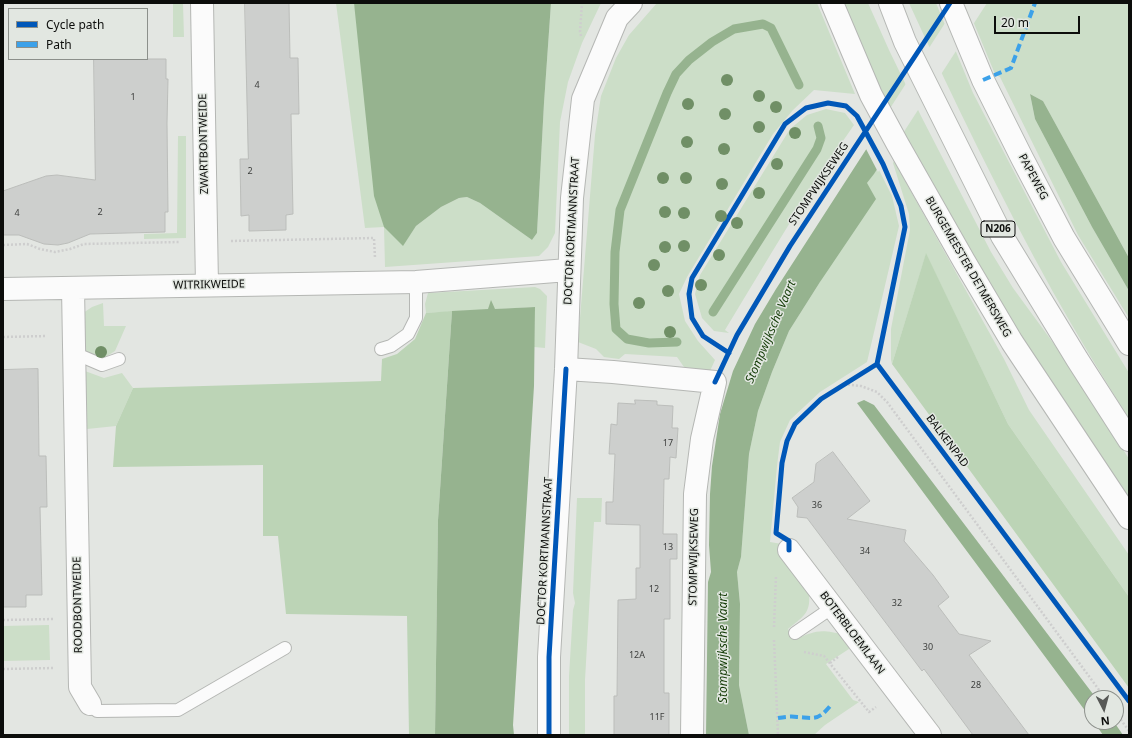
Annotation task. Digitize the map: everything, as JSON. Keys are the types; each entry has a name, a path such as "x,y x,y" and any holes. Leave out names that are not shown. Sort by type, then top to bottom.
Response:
{"street":[{"name":"ZWARTBONTWEIDE","path":"202,3 206,285"},
{"name":"DOCTOR KORTMANNSTRAAT","path":"549,735 549,657 566,369 568,270 572,198 583,99 617,18 631,3"},
{"name":"BURGEMEESTER DETMERSWEG","path":"832,3 871,95 964,261 1012,342 1129,518"},
{"name":"N206","path":"890,3 905,42 1002,236 1077,359 1129,440"},
{"name":"PAPEWEG","path":"951,3 965,40 983,80 1064,238 1129,344"},
{"name":"WITRIKWEIDE","path":"3,289 416,282 568,270"},
{"name":"ROODBONTWEIDE","path":"73,288 79,668 80,687 90,704"},
{"name":"STOMPWIJKSEWEG","path":"566,369 715,382 702,439 695,494 692,735"},
{"name":"BOTERBLOEMLAAN","path":"789,550 930,735"}],"lane":[{"path":"382,349 391,346 408,334 416,318 416,282"},
{"path":"74,344 102,365 118,359"},
{"path":"795,633 833,607"},
{"name":"ROODBONTWEIDE","path":"90,704 97,711 178,710 285,648"}],"path":[{"path":"3,337 74,344"},
{"path":"838,388 850,380"},
{"path":"844,384 861,386 877,392 887,402 1099,690"},
{"path":"3,620 79,618"},
{"path":"774,647 781,648"},
{"path":"803,652 824,656 869,712 897,692"},
{"path":"3,669 79,668"}],"shaded area":[{"path":"173,3 183,3 184,37 173,37"},
{"path":"336,3 354,3 403,245 416,226 441,207 459,198 467,197 480,203 532,240 537,233 551,3 601,3 582,43 568,82 560,122 555,233 548,247 539,256 385,267 384,227 365,228"},
{"path":"657,3 817,3 855,94 814,90 793,110 773,134 687,277 679,294 685,321 698,341 715,360 710,371 684,367 677,357 625,354 619,359 604,357 596,349 578,342 595,135 601,96 616,58 629,35"},
{"path":"840,3 868,3 921,116 991,252 1013,288 1091,397 1129,459 1129,501 994,295 902,139"},
{"path":"909,3 936,3 973,93 1061,262 1129,373 1129,419 1071,324 1034,257 978,149"},
{"path":"985,3 1129,3 1129,258 1043,101 1030,94 1035,119 1092,227 1129,291 1129,318 1078,235 1000,77 995,74 973,21"},
{"path":"826,109 845,113 854,125 804,201 725,330 729,333 714,331 702,318 695,294 700,275 790,129 807,115"},
{"path":"178,136 186,136 186,238 144,239 144,234 177,233"},
{"path":"894,161 1004,359 1029,410 1129,555 1129,597 1008,424 926,254 892,364 891,329 910,230 909,214 893,163"},
{"path":"878,168 892,196 899,226 867,362 820,392 790,420 780,442 770,542 782,544 809,595 807,611 788,629 795,640 813,632 824,631 844,635 852,647 826,664 853,700 859,702 825,725 814,735 749,735 739,685 740,604 737,572 741,557 749,454 758,411 789,331 820,282 867,183"},
{"path":"926,253 1008,424 1129,597 1129,688 892,364"},
{"path":"535,287 540,289 547,296 545,348 534,347 535,307 426,313 425,304 428,293"},
{"path":"103,303 104,326 126,326 115,351 101,360 83,350 83,313 92,307"},
{"path":"452,311 438,520 435,735 409,735 407,616 286,614 278,536 263,536 263,465 113,467 116,426 133,388 381,381 382,359 397,354 415,339 426,313"},
{"path":"85,371 104,378 122,373 133,388 116,426 87,429"},
{"path":"577,498 602,498 601,522 594,522 585,680 585,735 569,735 569,676 573,610 575,603 573,593"},
{"path":"49,625 50,660 3,661 3,626"}],"water":[{"path":"354,3 551,3 537,233 532,240 480,203 467,197 459,198 441,207 416,226 403,246 384,227 374,196"},
{"name":"Stompwijksche Vaart","path":"985,3 867,183 876,199 789,331 772,372 758,411 749,454 741,557 737,572 740,604 739,685 749,735 706,735 708,582 711,572 709,545 712,466 720,414 733,371 755,324 776,289 929,52"},
{"path":"1030,94 1043,101 1129,258 1129,291 1092,227 1035,119"},
{"path":"491,300 495,309 535,307 534,386 513,725 514,735 435,735 438,520 452,311 488,309"},
{"path":"864,400 874,405 1090,690 1084,690 1084,709 857,403"},
{"path":"1100,730 1120,730 1123,735 1103,735"}],"pier":[{"path":"958,3 987,3 878,172 865,147"}],"building":[{"path":"245,3 289,3 290,58 298,58 299,114 291,114 293,214 286,215 286,230 249,231 249,215 241,216 240,159 248,159"},
{"path":"166,59 166,79 168,79 168,212 165,212 165,232 90,234 68,243 58,245 44,244 19,235 3,235 3,191 46,176 57,175 95,180 94,60"},
{"path":"38,369 39,456 46,456 47,507 40,507 42,595 26,595 26,607 3,607 3,370"},
{"path":"635,400 657,401 657,405 673,406 672,428 678,428 676,458 670,457 669,479 664,479 663,534 677,534 677,559 670,559 670,619 664,619 664,693 669,693 669,735 614,735 614,696 617,696 618,600 636,599 636,568 640,568 640,525 606,524 606,502 613,502 615,454 609,454 611,424 617,425 618,403 635,404"},
{"path":"833,452 870,501 847,519 906,530 904,541 933,575 949,597 938,606 959,634 991,641 969,655 1029,735 973,735 924,669 922,671 807,518 797,517 798,507 792,498 814,482 816,464"}],"waterway":[{"path":"677,342 649,343 627,339 616,329 614,304 615,252 620,210 676,74 689,60 712,42 734,29 763,24 771,28 799,85"},
{"path":"713,312 817,149 821,138 818,126"}],"marked path":[{"path":"983,80 1011,68 1035,3"},
{"path":"778,718 816,717 823,714 831,705"}],"cycle path":[{"path":"715,382 737,335 790,246 950,3"},
{"path":"729,353 703,336 692,318 689,294 692,278 785,124 806,108 828,103 846,106 857,116 883,164 901,206 905,227 877,364"},
{"name":"BALKENPAD","path":"877,364 1129,701"},
{"path":"789,550 789,541 776,533 782,463 787,441 795,424 821,399 877,364"},
{"path":"549,735 549,657 566,369"}]}
